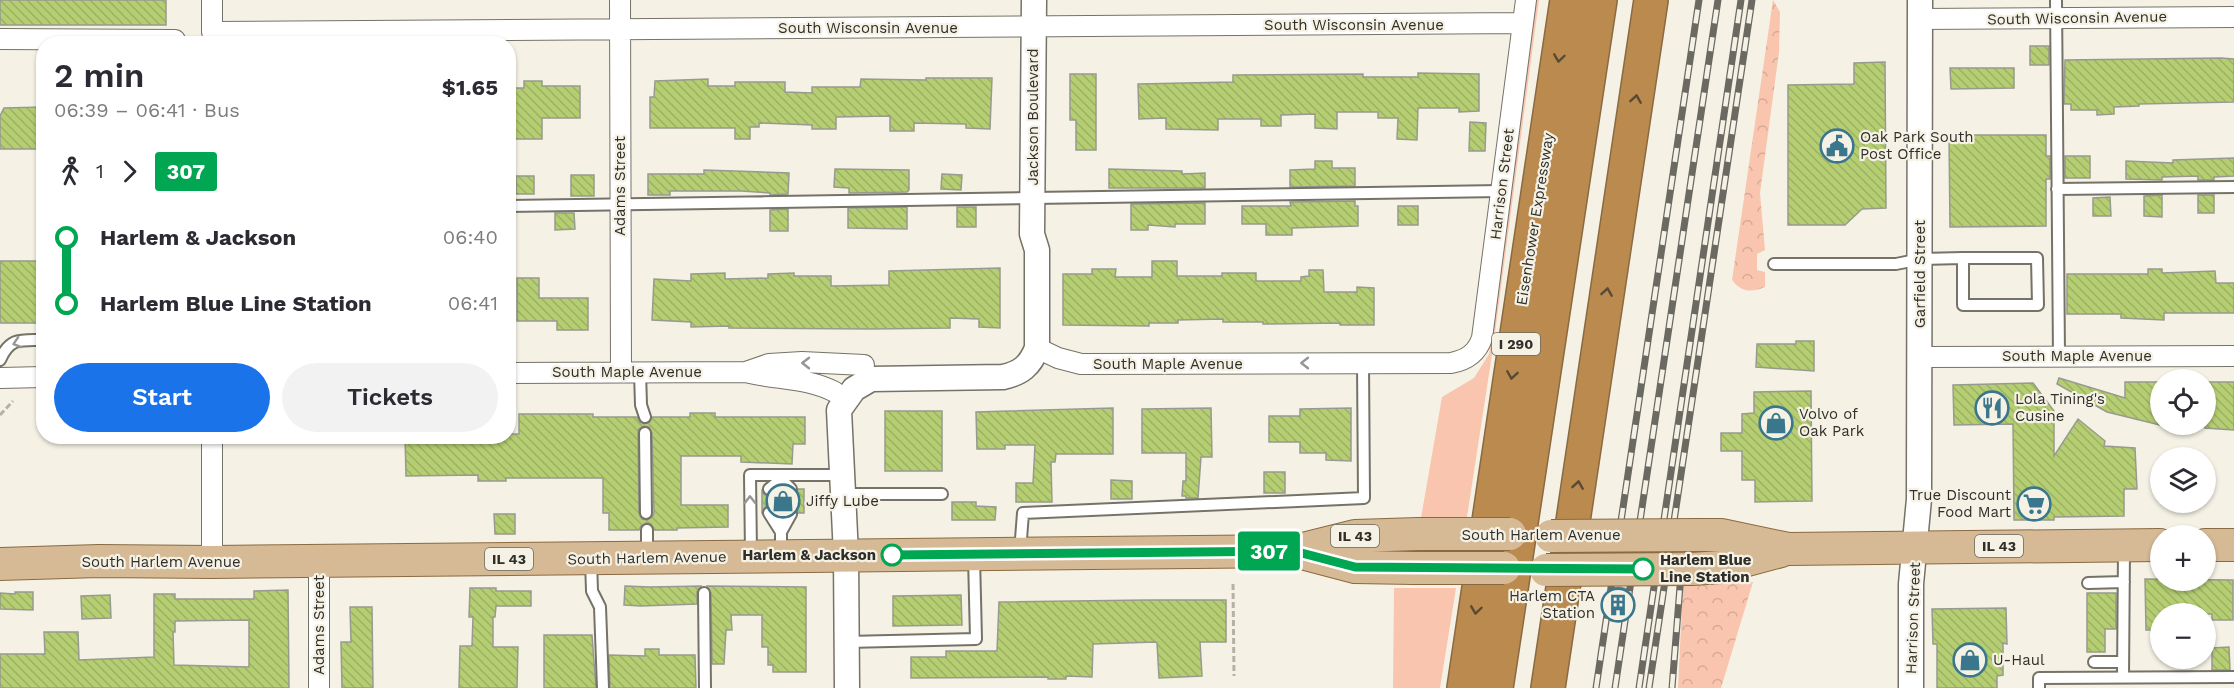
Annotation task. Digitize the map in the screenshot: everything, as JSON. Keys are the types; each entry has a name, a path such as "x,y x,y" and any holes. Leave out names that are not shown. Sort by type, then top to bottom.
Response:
{"highway":[{"name":"Eisenhower Expressway","path":"1464,688 1568,0"},
{"path":"1518,688 1525,569 1600,0"},
{"path":"1530,535 1619,0"},
{"path":"1548,688 1651,0"},
{"path":"1496,688 1525,569"}],"main road":[{"name":"South Harlem Avenue","path":"0,564 99,561 591,558 647,544 771,548 846,555 1294,551 1355,536 1418,534 1720,536 1788,549 2150,545"},
{"path":"2216,545 2234,545"},
{"name":"South Harlem Avenue","path":"1294,551 1355,567 1692,569 1721,567 1788,549"}],"street":[{"path":"212,0 221,36"},
{"name":"Adams Street","path":"620,0 620,204 631,372"},
{"name":"Jackson Boulevard","path":"1030,345 1037,250 1032,234 1034,0"},
{"name":"Harrison Street","path":"1465,360 1479,347 1482,338 1526,0"},
{"name":"South Wisconsin Avenue","path":"1920,10 2056,9 2234,16"},
{"name":"Garfield Street","path":"1916,547 1919,499 1921,259 1920,10"},
{"name":"South Wisconsin Avenue","path":"221,36 620,29 1523,23"},
{"path":"1,35 36,36"},
{"path":"843,397 871,379 884,377 1003,377 1015,374 1032,361 1030,345"},
{"name":"South Maple Avenue","path":"746,372 769,364 802,362 864,365 995,363 1007,360 1022,348 1030,345 1058,358 1081,364 1452,363 1465,360"},
{"name":"South Maple Avenue","path":"1919,357 2234,356"},
{"path":"847,688 846,555 842,485 844,377 853,369 864,365"},
{"name":"South Maple Avenue","path":"516,373 746,372 769,378 797,378 821,385 843,397"},
{"path":"0,378 36,377"},
{"path":"212,444 212,562"},
{"name":"Harrison Street","path":"1911,688 1911,584 1916,547"},
{"name":"Adams Street","path":"319,561 319,688"}],"lane":[{"path":"2056,9 2059,357"},
{"path":"2057,189 2234,187"},
{"path":"516,206 1501,192"},
{"path":"1774,264 1896,264 1921,259 1963,258 2037,258 2038,305 1963,305 1963,258"},
{"path":"0,360 6,347 15,342 36,341"},
{"path":"1020,554 1023,513 1364,498 1363,363"},
{"path":"631,372 645,417"},
{"path":"645,433 646,513"},
{"path":"771,548 750,476 784,483 842,485 942,494"},
{"path":"769,489 784,483"},
{"path":"771,548 780,513 771,548"},
{"path":"2123,678 2124,546"},
{"path":"846,642 976,639 974,554"},
{"path":"591,558 592,591 600,607 603,688"},
{"path":"2088,583 2124,582"},
{"path":"704,593 705,688"},
{"path":"2094,662 2123,662"},
{"path":"2039,688 2039,678 2234,677"}],"path":[{"path":"0,415 13,401"},
{"path":"1233,584 1234,676"}],"green space":[{"path":"1534,0 1539,0 1493,348 1467,517 1421,518 1442,397 1474,378 1489,354"},
{"path":"1773,0 1780,12 1779,52 1760,193 1765,250 1757,254 1757,270 1765,272 1765,287 1747,290 1739,287 1732,280"},
{"path":"1753,582 1721,688 1678,688 1683,585"},
{"path":"1394,588 1456,588 1440,688 1393,688"}],"building":[{"path":"0,0 166,0 166,25 0,25"},
{"path":"2030,46 2049,46 2049,65 2030,65"},
{"path":"2234,59 2234,102 2139,104 2139,106 2114,107 2114,114 2097,115 2097,110 2071,110 2071,104 2064,104 2065,60"},
{"name":"Oak Park South Post Office","path":"1885,62 1886,208 1862,209 1845,225 1788,225 1788,85 1854,84 1854,63"},
{"path":"1950,68 2014,68 2014,88 1951,89"},
{"path":"1418,73 1479,74 1479,111 1459,112 1459,108 1418,108 1417,140 1397,139 1398,118 1378,118 1378,112 1337,112 1337,129 1315,128 1315,114 1281,115 1281,126 1261,126 1261,119 1218,119 1218,130 1166,129 1166,118 1139,119 1138,84 1233,82 1233,75 1363,74 1363,77 1418,77"},
{"path":"1070,74 1096,74 1096,150 1076,150 1076,120 1070,120"},
{"path":"926,78 992,78 990,129 966,128 966,124 914,123 914,131 890,131 890,116 836,117 836,129 812,129 812,125 759,123 759,127 750,127 750,139 735,139 735,128 650,128 650,97 654,97 655,81 708,79 708,86 735,86 735,82 785,82 785,92 812,93 812,87 860,87 861,79 926,80"},
{"path":"524,81 542,81 542,86 580,86 580,118 542,118 542,139 516,139 516,88 524,88"},
{"path":"36,107 36,149 0,149 0,116 4,108"},
{"path":"1470,122 1486,123 1485,151 1469,151"},
{"path":"1949,135 2046,135 2046,156 2050,156 2050,179 2046,179 2046,226 1950,227"},
{"path":"2065,156 2090,156 2090,178 2065,178"},
{"path":"2234,158 2234,176 2214,177 2214,180 2198,180 2198,176 2162,177 2162,180 2126,179 2126,161 2173,163 2173,160"},
{"path":"1315,161 1332,161 1332,168 1355,168 1355,186 1290,187 1290,170 1315,169"},
{"path":"835,169 909,170 909,190 907,192 849,193 849,188 834,187"},
{"path":"1109,169 1182,171 1182,174 1205,173 1205,188 1109,188"},
{"path":"704,170 789,173 788,194 770,195 770,193 741,191 670,191 670,195 648,195 648,174 704,174"},
{"path":"942,174 962,175 961,190 941,189"},
{"path":"571,175 594,175 594,196 571,196"},
{"path":"516,176 534,176 534,194 516,194"},
{"path":"2162,195 2162,217 2144,216 2144,196"},
{"path":"2198,195 2214,195 2214,213 2198,213"},
{"path":"2110,197 2111,216 2093,216 2093,198"},
{"path":"1355,201 1355,206 1358,206 1358,226 1292,228 1292,235 1266,235 1266,224 1242,224 1242,206 1291,206 1290,202"},
{"path":"1205,203 1205,224 1175,224 1175,227 1148,225 1148,230 1131,230 1131,204"},
{"path":"1398,206 1418,206 1418,225 1398,225"},
{"path":"907,207 907,229 848,228 848,208"},
{"path":"957,207 976,207 976,227 957,227"},
{"path":"788,209 788,231 770,231 770,210"},
{"path":"555,213 574,213 575,229 555,230"},
{"path":"0,261 36,261 36,323 0,323"},
{"path":"1152,261 1177,261 1177,276 1256,273 1256,281 1301,281 1301,277 1309,276 1309,270 1323,270 1324,292 1357,292 1357,287 1374,288 1374,325 1263,324 1263,322 1223,322 1223,319 1178,320 1178,323 1149,323 1149,326 1063,325 1063,274 1092,274 1092,269 1116,269 1115,277 1152,277"},
{"path":"1000,268 1000,328 979,327 979,319 950,318 950,328 872,329 691,327 691,322 652,320 654,279 691,281 691,274 725,273 725,279 768,278 768,274 794,273 794,276 831,276 831,286 889,285 889,271"},
{"path":"2148,269 2162,269 2162,273 2215,271 2216,283 2234,283 2234,313 2164,313 2164,320 2121,318 2121,314 2067,314 2067,274 2148,274"},
{"path":"517,278 539,278 539,298 588,298 588,330 557,330 557,321 517,321"},
{"path":"1796,341 1814,341 1814,371 1756,367 1757,344 1796,344"},
{"path":"2059,378 2125,398 2125,382 2150,382 2150,423 2107,412 2057,384"},
{"path":"2216,382 2234,382 2234,430 2216,429"},
{"path":"2033,383 2054,411 2054,456 2078,419 2105,441 2104,446 2135,448 2137,489 2124,489 2124,516 2014,520 2013,424 1954,425 1953,385"},
{"name":"Volvo of Oak Park","path":"1811,391 1812,501 1755,502 1755,480 1742,480 1742,451 1721,451 1721,433 1742,433 1742,414 1754,413 1754,392"},
{"path":"1113,408 1113,454 1056,454 1055,462 1051,462 1052,502 1016,502 1016,483 1033,483 1035,445 1005,445 1005,449 977,449 976,412"},
{"path":"1211,408 1212,457 1201,457 1198,498 1186,498 1182,496 1183,481 1186,481 1186,453 1142,453 1142,409"},
{"path":"1351,408 1351,461 1326,460 1326,453 1300,453 1300,442 1269,442 1269,416 1300,416 1300,409"},
{"path":"885,411 942,411 942,471 885,471"},
{"path":"690,413 715,413 715,417 805,417 805,444 793,444 792,464 741,462 741,456 681,456 681,505 728,505 728,527 654,530 651,524 646,523 639,530 609,530 609,513 603,513 603,478 506,478 506,481 478,481 478,475 406,476 405,444 516,444 516,434 519,434 519,414 593,414 593,417 637,417 644,424 650,422 652,417 690,417","holes":["644,426 649,427 652,433 654,513 647,520 642,519 639,513 638,433 639,429"]},
{"path":"1264,472 1285,472 1285,493 1264,493"},
{"path":"1111,480 1132,481 1132,499 1111,499"},
{"name":"Jiffy Lube","path":"781,489 790,496 796,495 798,489 804,489 804,513 798,513 794,507 787,508 782,505 775,508 766,506 762,512 762,491 770,496"},
{"path":"952,502 976,502 976,506 996,507 995,520 952,520"},
{"path":"494,514 515,514 515,534 495,534"},
{"path":"2145,579 2150,579 2150,591 2216,591 2216,580 2233,580 2233,620 2216,620 2216,603 2150,603 2150,630 2146,630"},
{"path":"625,586 701,586 697,592 697,604 641,606 624,605"},
{"path":"707,586 806,587 806,672 773,672 773,665 768,665 768,647 762,647 762,615 731,615 732,630 726,630 724,664 712,664 711,593"},
{"path":"470,588 531,591 531,606 496,606 495,617 493,617 493,647 518,647 517,688 459,688 460,646 472,646 473,617 469,617"},
{"name":"Harlem CTA Station","path":"1612,588 1628,589 1623,622 1608,620"},
{"path":"288,590 289,688 0,688 0,654 45,654 44,632 78,632 79,660 154,657 154,594 175,594 175,599 254,599 254,591","holes":["249,620 249,667 174,665 175,621"]},
{"path":"15,592 33,592 33,610 0,609 0,593 15,594"},
{"path":"2087,593 2116,593 2116,629 2105,629 2105,652 2087,652"},
{"path":"110,595 111,618 82,619 81,596"},
{"path":"961,595 962,625 893,626 893,596"},
{"path":"1226,600 1226,642 1200,642 1202,676 1159,678 1156,642 1093,644 1092,677 1066,676 1066,679 1048,679 1048,677 911,678 911,657 946,657 946,651 997,651 999,602"},
{"path":"350,607 372,607 373,688 342,688 341,642 351,642"},
{"name":"U-Haul","path":"2006,608 2007,644 2003,643 2003,675 1997,676 1997,688 1937,688 1937,644 1933,644 1932,609"},
{"path":"544,635 592,635 596,688 544,688"},
{"path":"2229,647 2230,670 2212,670 2216,669 2216,648"},
{"path":"645,649 659,649 659,655 695,655 696,688 610,688 609,655 645,656"}],"railway":[{"path":"1596,688 1699,0"},
{"path":"1615,688 1718,0"},
{"path":"1639,688 1741,0"},
{"path":"1649,688 1752,0"},
{"path":"1672,688 1682,561"}],"bus line":[{"name":"307","path":"892,555 1294,551 1355,567 1643,569"}],"place":[{"name":"Oak Park South Post Office","path":"1837,146"},
{"name":"Lola Tining's Cusine","path":"1992,408"},
{"name":"Volvo of Oak Park","path":"1776,423"},
{"name":"Jiffy Lube","path":"783,501"},
{"name":"True Discount Food Mart","path":"2034,504"},
{"name":"Harlem & Jackson","path":"892,555"},
{"name":"Harlem Blue Line Station","path":"1643,569"},
{"name":"Harlem CTA Station","path":"1618,605"},
{"name":"U-Haul","path":"1970,660"}]}
